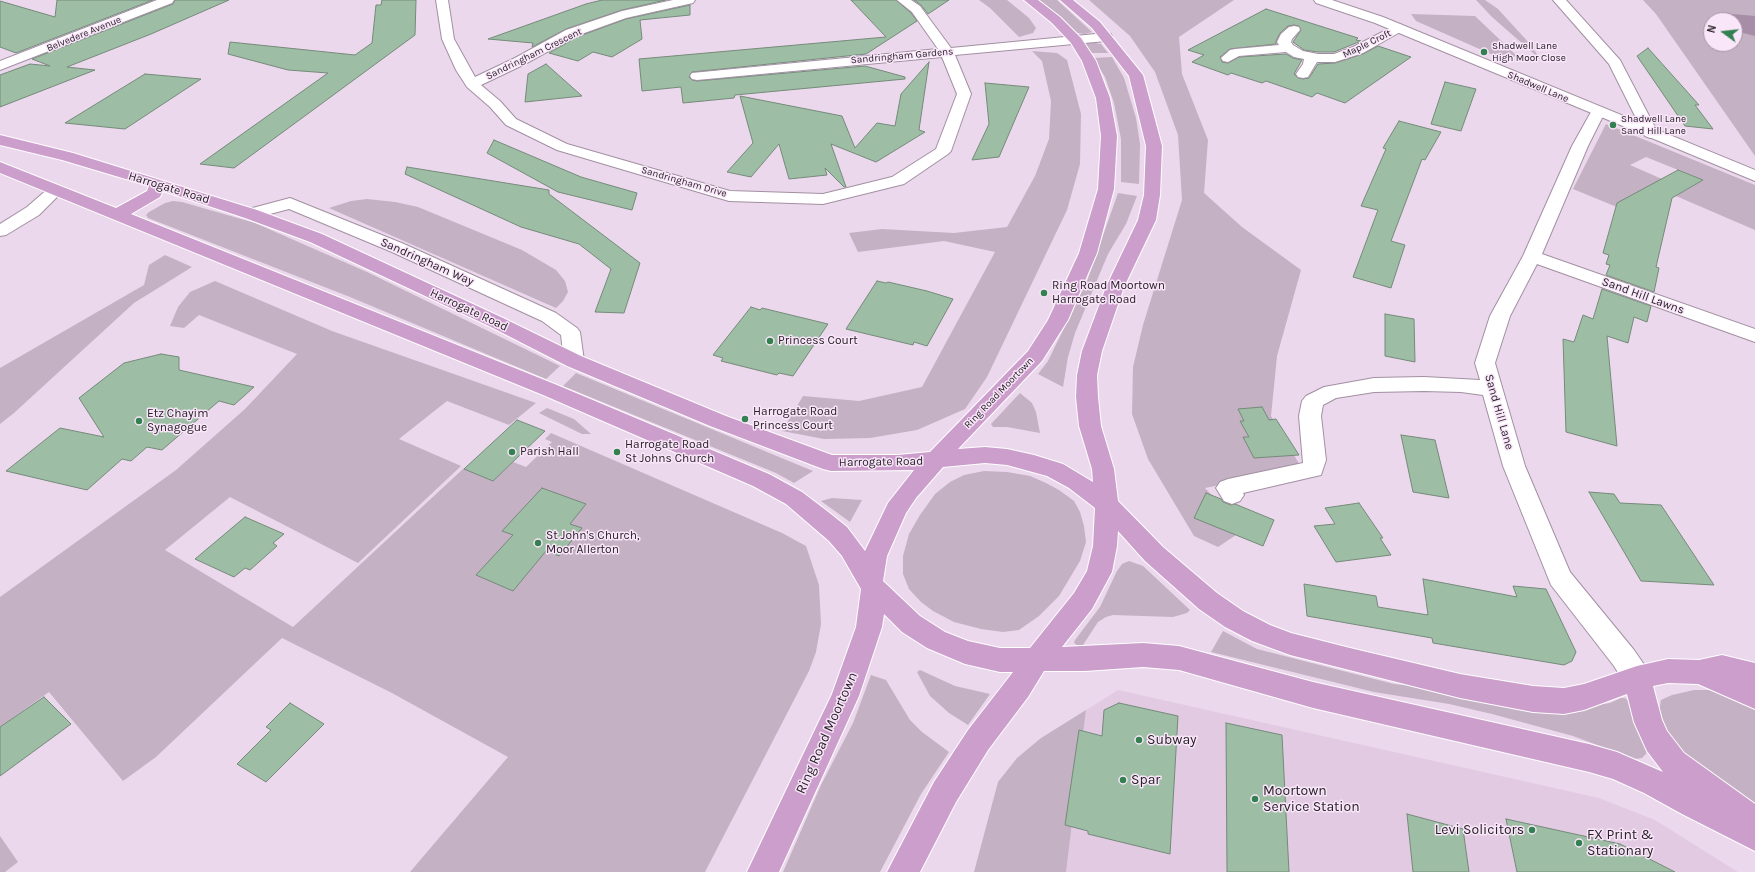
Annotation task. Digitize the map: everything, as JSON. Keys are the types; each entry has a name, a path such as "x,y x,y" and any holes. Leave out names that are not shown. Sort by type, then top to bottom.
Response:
{"highway":[{"name":"Ring Road Moortown","path":"763,872 845,696 858,664 870,627 874,604 872,584 875,556 884,532 896,509 908,492 954,439 1035,356 1058,320 1088,253 1106,189 1109,136 1103,98 1089,60 1076,41 1056,20 1030,0"},
{"path":"903,872 945,792 978,740 1018,688 1036,660 1083,600 1099,572 1105,546 1107,504 1103,469 1090,426 1087,397 1087,375 1092,351 1115,287 1147,220 1152,195 1154,146 1136,75 1096,25 1066,0"},
{"name":"Harrogate Road","path":"0,140 67,156 158,184 251,214 316,238 496,322 574,361 718,421 830,463 898,463 985,455 1007,457 1034,463 1055,470 1077,482 1107,504 1154,554 1208,601 1234,619 1261,633 1290,644 1460,686 1533,699 1564,701 1584,697 1637,678 1668,671 1699,672"},
{"path":"36,149 18,157 15,162 37,173 37,183"},
{"path":"0,168 543,387 761,480 794,498 819,517 851,549 872,584 911,624 936,640 965,652 1000,660 1085,660 1144,655 1179,658 1313,695 1560,750 1617,766 1655,783 1755,835"},
{"path":"116,215 154,194 158,184"},
{"path":"1699,672 1722,667 1755,675"},
{"path":"1699,672 1755,696"},
{"path":"1637,678 1648,722 1657,741 1674,762 1744,815 1755,826"}],"street":[{"name":"Belvedere Avenue","path":"0,66 168,0"},
{"name":"Sandringham Drive","path":"442,0 448,39 472,84 495,104 511,122 562,147 729,196 823,199 898,181 943,152 964,94 947,52"},
{"name":"Sandringham Crescent","path":"472,84 520,61 571,33 622,15 689,0"},
{"path":"904,0 916,9 947,52"},
{"name":"Shadwell Lane","path":"1320,0 1398,28 1755,176"},
{"path":"1559,0 1615,63 1650,133"},
{"name":"Maple Croft","path":"1228,58 1235,53 1288,48 1318,58 1335,58 1348,54 1398,28"},
{"path":"1288,48 1284,42 1286,36 1294,30"},
{"name":"Sandringham Gardens","path":"697,76 1106,37"},
{"path":"1303,74 1310,64 1311,56"},
{"name":"Sand Hill Lane","path":"1598,112 1580,146 1532,256 1500,316 1485,363 1514,466 1560,578 1624,658 1637,678"},
{"path":"0,231 33,211 56,190"},
{"name":"Sandringham Way","path":"251,214 290,203 427,261 549,317 570,332 574,361"},
{"name":"Sand Hill Lawns","path":"1532,256 1755,336"},
{"path":"1232,495 1228,488 1313,469 1315,460 1310,416 1313,401 1331,392 1374,385 1424,384 1461,385 1492,389"}],"shaded area":[{"path":"979,0 1007,0 1029,18 1036,28 1033,33 1019,37 990,8"},
{"path":"1039,0 1057,0 1092,32 1085,34 1077,33"},
{"path":"1089,0 1234,0 1179,37 1182,74 1208,140 1204,193 1242,227 1301,270 1277,356 1271,416 1301,467 1266,476 1205,488 1230,514 1236,535 1218,547 1194,536 1148,459 1132,414 1133,367 1143,325 1182,200 1178,135 1155,72 1130,36"},
{"path":"1476,0 1485,0 1498,9 1530,44 1541,60 1492,17"},
{"path":"1643,0 1755,0 1755,156 1656,14"},
{"path":"1411,14 1475,16 1517,56 1512,57 1509,62 1416,21"},
{"path":"1743,15 1755,16 1755,36 1743,33"},
{"path":"1090,42 1101,44 1108,53 1090,53 1085,45"},
{"path":"1032,51 1057,53 1067,60 1081,114 1080,164 1067,210 987,377 965,409 917,430 870,438 824,439 782,431 803,396 859,401 922,387 995,252 944,241 858,252 849,233 882,229 954,233 1007,227 1035,176 1049,139 1051,101 1042,61"},
{"path":"1112,57 1124,78 1136,118 1140,144 1139,184 1121,182 1121,139 1114,103 1105,77 1093,58"},
{"path":"1606,124 1755,185 1755,230 1676,196 1703,180 1646,157 1630,165 1662,179 1629,212 1573,189"},
{"path":"1118,193 1137,196 1126,224 1108,254 1075,333 1068,357 1063,387 1038,374 1048,361 1087,281"},
{"path":"367,199 395,202 418,207 522,250 556,270 565,281 568,292 563,301 556,308 329,208 351,201"},
{"path":"173,201 182,202 255,223 367,272 560,366 546,379 350,297 148,218 146,215 165,203"},
{"path":"165,255 192,267 134,303 14,413 0,424 0,368 144,285 149,265"},
{"path":"215,281 332,331 536,403 509,425 447,401 399,439 461,466 358,563 230,497 165,550 293,627 464,468 493,481 513,462 526,467 552,442 545,439 551,433 782,533 806,546 819,585 821,624 816,652 809,671 705,872 410,872 508,757 392,693 282,638 156,757 123,781 49,692 0,727 0,597 176,470 245,409 297,354 199,315 184,328 170,326 178,307 190,292"},
{"path":"576,373 813,471 794,483 776,473 563,386"},
{"path":"1020,393 1032,403 1036,412 1040,433 1007,427 993,427 991,424"},
{"path":"547,408 574,419 591,434 582,434 539,413"},
{"path":"984,471 1007,472 1030,476 1059,490 1074,501 1080,512 1084,526 1086,542 1080,561 1059,596 1039,616 1019,630 1003,632 981,629 954,622 933,611 921,602 909,589 903,574 903,556 909,534 935,494 950,482 964,475"},
{"path":"832,498 862,500 850,522 821,501"},
{"path":"1129,561 1143,566 1190,610 1187,613 1173,617 1113,615 1106,617 1098,622 1083,645 1077,645 1074,643 1075,640 1100,607 1117,571 1122,564"},
{"path":"1223,631 1257,649 1394,684 1597,705 1610,703 1621,698 1625,698 1631,703 1647,748 1646,754 1642,758 1635,759 1573,736 1492,714 1449,704 1374,692 1211,652"},
{"path":"920,670 955,686 990,694 968,725 949,713 930,696 917,672"},
{"path":"871,675 886,680 910,720 922,732 949,752 921,794 880,872 783,872 821,785 853,723"},
{"path":"1118,690 1599,798 1655,820 1738,872 1066,872 1086,710"},
{"path":"1694,690 1718,690 1755,702 1755,804 1681,753 1663,727 1659,711 1661,700 1672,695"},
{"path":"1086,710 1066,872 974,872 998,782 1017,758 1041,738"},
{"path":"0,836 18,862 5,872 0,872"}],"building":[{"path":"57,0 153,0 16,53 0,47 0,1 55,17"},
{"path":"175,0 229,0 151,34 67,67 95,70 0,107 0,75 30,64 50,66 32,59 173,4"},
{"path":"382,0 416,0 415,35 234,168 200,164 328,73 288,70 228,54 230,42 355,55 372,43 376,5 381,5"},
{"path":"602,0 666,0 622,10 566,29 532,47 533,43 488,39 586,4"},
{"path":"851,0 896,0 911,13 917,21 866,54 692,72 689,77 692,80 697,81 865,66 905,77 905,79 735,95 734,98 683,103 681,87 642,91 639,59 886,37"},
{"path":"914,0 949,0 928,14 921,5"},
{"path":"690,5 690,15 640,20 642,39 612,57 593,52 578,61 549,53 577,37 626,19"},
{"path":"1266,9 1358,38 1356,40 1361,41 1334,52 1304,50 1293,42 1301,30 1299,26 1294,25 1288,26 1280,33 1276,44 1230,49 1220,57 1222,62 1228,63 1239,57 1286,54 1293,58 1302,60 1294,74 1298,78 1303,79 1309,78 1318,64 1335,63 1363,54 1378,46 1411,57 1345,103 1317,93 1312,97 1266,81 1262,83 1231,73 1228,75 1192,62 1204,55 1188,50"},
{"path":"1648,48 1699,105 1695,105 1713,129 1685,126 1637,56"},
{"path":"929,62 919,130 925,132 876,162 831,144 846,187 844,187 825,168 827,175 789,179 779,144 751,177 727,172 753,143 740,96 842,116 855,148 877,123 895,126 901,94"},
{"path":"546,64 582,96 525,102 528,74"},
{"path":"145,74 201,79 125,129 65,123"},
{"path":"1445,82 1476,89 1461,131 1431,124"},
{"path":"985,83 1029,87 999,157 972,160 989,124"},
{"path":"1399,121 1441,132 1425,160 1422,159 1391,241 1405,245 1391,288 1353,277 1378,210 1361,206 1386,149 1383,148"},
{"path":"494,140 581,177 637,193 632,210 558,192 487,153"},
{"path":"407,167 549,190 549,194 640,263 624,313 595,312 611,269 579,244 521,227 405,174"},
{"path":"1678,170 1703,180 1672,198 1656,267 1659,268 1654,292 1606,275 1610,265 1606,264 1609,255 1603,253 1617,203"},
{"path":"877,281 927,291 953,299 927,346 914,342 913,345 846,329"},
{"path":"1602,289 1651,306 1647,322 1634,317 1628,343 1607,336 1617,446 1566,432 1563,339 1574,342 1583,315 1593,319"},
{"name":"Princess Court","path":"751,307 760,310 762,308 828,324 793,376 779,373 777,375 721,361 723,358 713,355"},
{"path":"1385,314 1414,319 1415,362 1385,356"},
{"name":"Etz Chayim Synagogue","path":"161,354 179,357 179,370 254,387 234,405 219,401 162,450 147,447 131,461 122,459 87,490 6,471 60,428 104,437 79,398 124,363"},
{"path":"1262,407 1269,420 1276,419 1299,455 1254,458 1243,437 1249,437 1240,421 1244,421 1238,409"},
{"name":"Parish Hall","path":"517,420 545,431 493,481 464,469"},
{"path":"1401,435 1435,440 1449,498 1413,492"},
{"name":"St John's Church, Moor Allerton","path":"542,488 586,504 570,524 582,528 559,556 546,551 513,591 476,575 513,535 502,531"},
{"path":"1589,492 1614,494 1620,503 1661,505 1714,585 1641,581"},
{"path":"1206,493 1221,499 1223,502 1231,505 1235,504 1274,520 1263,546 1194,518"},
{"path":"1359,503 1383,538 1380,538 1391,555 1336,562 1314,526 1335,524 1325,508"},
{"path":"245,517 284,534 273,543 277,546 250,570 245,568 234,577 195,559"},
{"path":"1423,579 1517,597 1513,586 1546,589 1576,652 1572,661 1564,665 1433,643 1432,638 1307,616 1304,584 1376,596 1378,607 1428,615"},
{"path":"44,697 71,724 0,776 0,727"},
{"path":"290,703 324,724 266,782 237,764 271,730 266,727"},
{"name":"Spar","path":"1119,703 1178,716 1170,854 1088,834 1088,831 1065,825 1079,730 1102,736 1104,710"},
{"path":"1226,723 1282,735 1289,872 1227,872"},
{"path":"1407,814 1463,829 1469,872 1413,872"},
{"path":"1506,819 1620,844 1675,872 1517,872"}],"place":[{"name":"Shadwell Lane High Moor Close","path":"1484,52"},
{"name":"Shadwell Lane Sand Hill Lane","path":"1613,125"},
{"name":"Ring Road Moortown Harrogate Road","path":"1044,293"},
{"name":"Princess Court","path":"770,341"},
{"name":"Harrogate Road Princess Court","path":"745,419"},
{"name":"Etz Chayim Synagogue","path":"139,421"},
{"name":"Parish Hall","path":"512,452"},
{"name":"Harrogate Road St Johns Church","path":"617,452"},
{"name":"St John's Church, Moor Allerton","path":"538,543"},
{"name":"Subway","path":"1139,740"},
{"name":"Spar","path":"1123,780"},
{"name":"Moortown Service Station","path":"1255,799"},
{"name":"Levi Solicitors","path":"1532,830"},
{"name":"FX Print & Stationary","path":"1579,843"}]}
